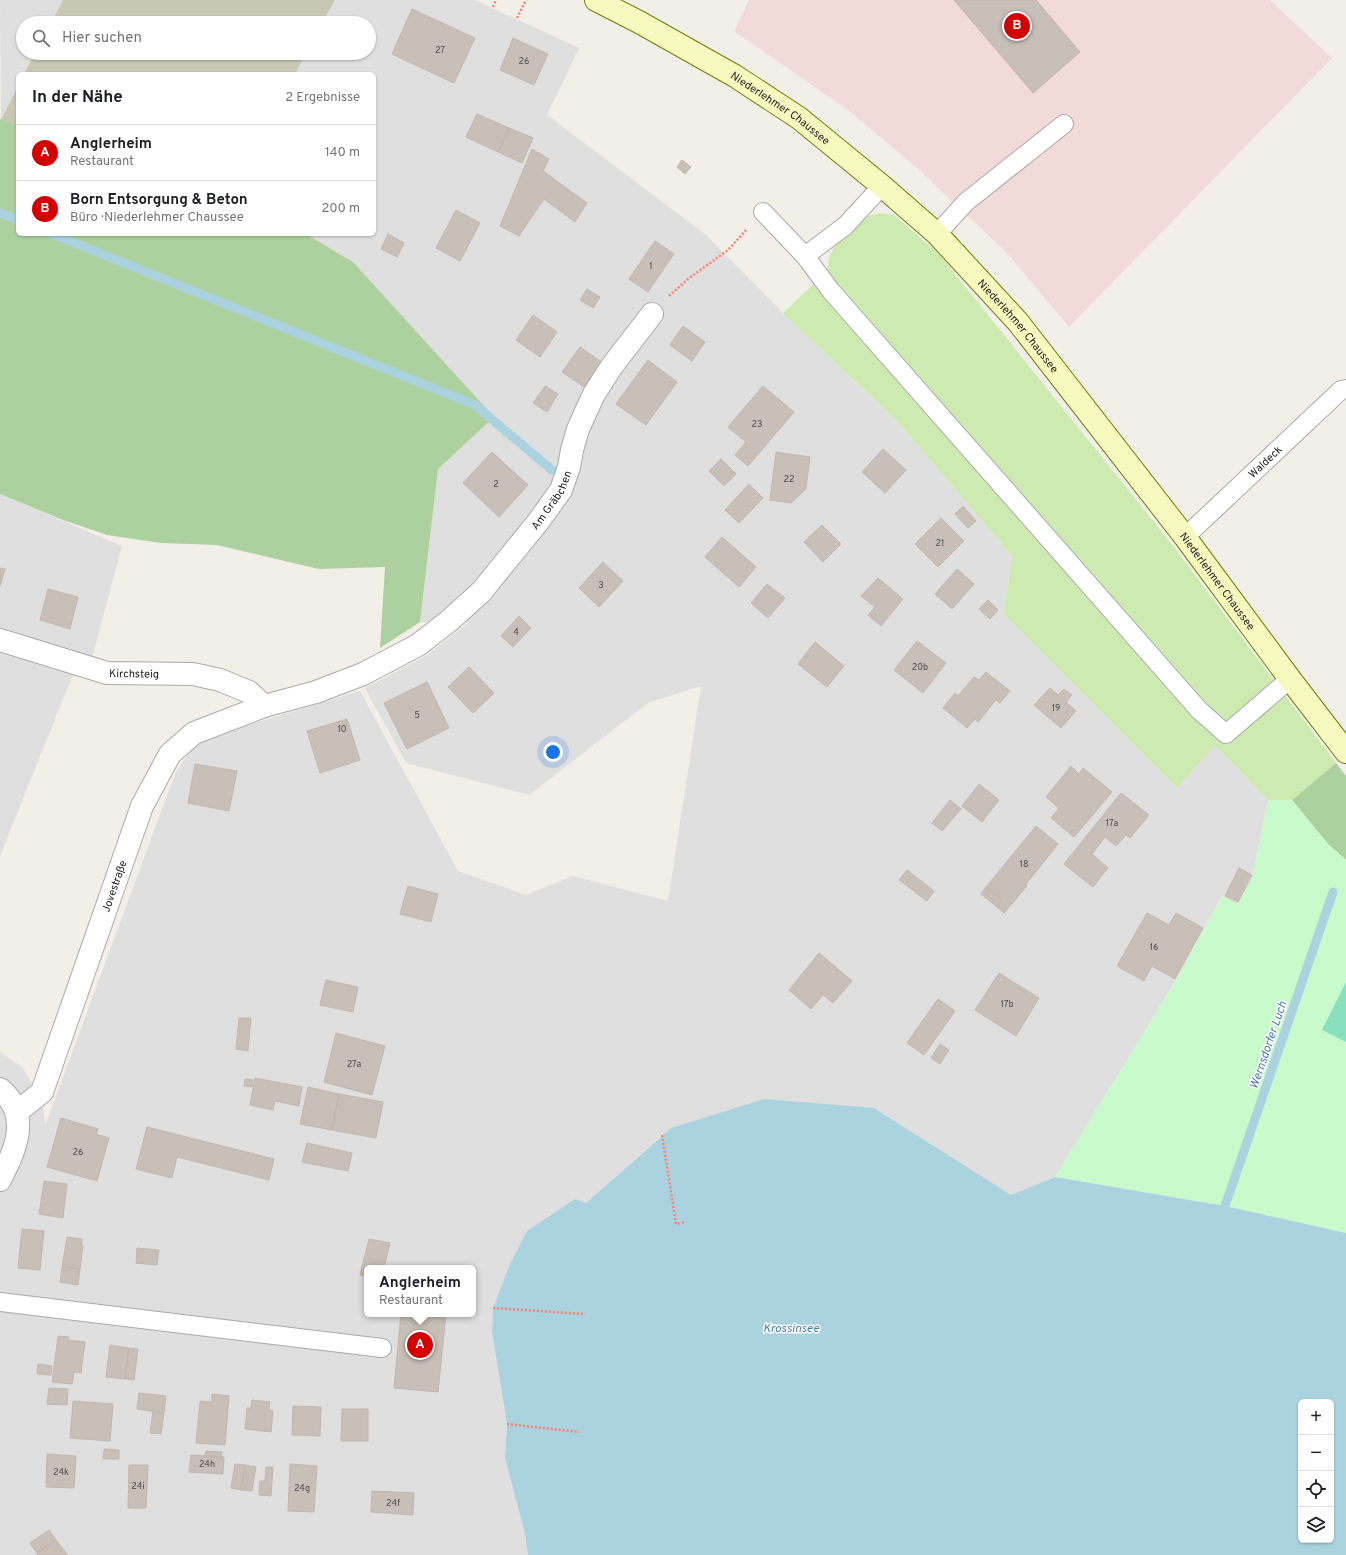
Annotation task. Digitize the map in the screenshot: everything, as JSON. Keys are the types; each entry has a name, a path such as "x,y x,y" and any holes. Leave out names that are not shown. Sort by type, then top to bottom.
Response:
{"main road":[{"name":"Niederlehmer Chaussee","path":"605,2 735,76 799,118 882,186 937,234 1018,322 1185,537 1346,752"}],"street":[{"name":"Am Gräbchen","path":"264,706 316,692 364,674 418,645 449,621 482,592 538,522 560,490 569,467 578,429 594,394 616,361 652,314"},
{"name":"Kirchsteig","path":"0,640 107,673 193,674 220,680 249,692 264,706"},
{"name":"Jovestraße","path":"17,1112 42,1092 142,806 170,754 194,733 264,706"},
{"path":"0,1089 9,1097 17,1112 18,1132 13,1154 0,1180"}],"lane":[{"path":"937,234 966,202 1064,124"},
{"path":"805,256 845,226 882,186"},
{"path":"763,212 805,256 831,291 1199,710 1226,734 1290,679"},
{"name":"Waldeck","path":"1185,537 1341,390 1346,389"},
{"path":"0,1302 382,1348"}],"path":[{"path":"493,6 496,0"},
{"path":"517,18 526,0"},
{"path":"652,314 669,295 728,250 763,212"},
{"path":"662,1135 676,1224 686,1222"},
{"path":"493,1308 585,1314"},
{"path":"507,1424 578,1432"}],"shaded area":[{"path":"0,0 63,0 55,16 16,16 16,60 31,60 25,72 16,72 16,90 1,120"},
{"path":"63,0 335,0 326,16 55,16"},
{"path":"335,0 475,0 579,48 547,115 705,234 783,313 897,421 1012,556 1004,614 1177,788 1215,745 1268,800 1253,874 1238,904 1222,896 1176,980 1055,1177 1011,1195 874,1108 662,1135 586,1203 510,1264 493,1308 492,1332 507,1424 505,1458 525,1534 528,1555 0,1555 0,1052 22,1067 43,1102 45,1126 175,774 196,741 360,691 458,871 526,895 573,876 668,901 701,686 648,703 529,795 406,763 365,688 427,655 469,622 420,622 438,469 493,417 353,262 309,236 376,236 376,72 296,72 302,60 376,60 376,16 326,16"},
{"path":"749,0 1270,0 1332,58 1069,327 1007,253 916,167 848,110 734,31"},
{"path":"31,60 302,60 296,72 25,72"},
{"path":"16,90 16,124 1,120"},
{"path":"0,494 122,546 92,658 71,679 0,856"}],"green space":[{"path":"0,119 16,124 16,236 309,236 353,262 494,417 438,469 420,622 380,648 385,567 319,569 217,545 161,543 107,535 63,520 0,494"},
{"path":"882,213 894,215 939,254 1174,547 1336,763 1292,800 1268,800 1215,745 1177,788 1004,614 1012,556 897,421 783,313 827,271 829,257 836,244 851,229 868,216"},
{"path":"1336,763 1346,776 1346,860 1328,844 1292,800"},
{"path":"1268,800 1292,800 1328,844 1346,860 1346,1233 1225,1206 1055,1177 1176,980 1222,896 1238,904 1253,874"},
{"path":"1346,982 1346,1042 1322,1030"}],"water":[{"name":"Krossinsee","path":"764,1099 874,1108 1011,1195 1055,1177 1225,1206 1346,1233 1346,1555 528,1555 525,1534 505,1458 507,1424 492,1332 493,1308 510,1264 527,1231 575,1199 586,1203 671,1128"}],"building":[{"path":"954,0 1036,0 1080,52 1033,93"},
{"path":"412,9 475,38 454,83 392,54"},
{"path":"513,38 548,54 534,85 500,70"},
{"path":"477,114 509,128 498,152 466,137"},
{"path":"509,128 533,138 522,163 498,152"},
{"path":"532,149 549,159 543,171 587,203 575,222 544,199 519,236 500,226"},
{"path":"682,160 691,167 685,174 677,167"},
{"path":"456,210 480,223 460,261 436,248"},
{"path":"388,234 404,243 397,257 381,249"},
{"path":"655,241 674,254 648,292 629,279"},
{"path":"587,289 600,297 593,308 580,300"},
{"path":"533,315 557,332 540,357 516,340"},
{"path":"683,326 705,342 692,361 670,345"},
{"path":"580,347 604,364 587,389 562,372"},
{"path":"648,360 677,382 646,425 616,404"},
{"path":"545,386 558,394 547,412 533,403"},
{"path":"763,386 794,412 748,466 735,455 746,442 728,427"},
{"path":"883,449 906,470 885,493 862,472"},
{"path":"492,452 528,485 499,517 463,483"},
{"path":"776,452 810,457 806,489 791,503 770,500"},
{"path":"721,459 736,474 724,486 709,471"},
{"path":"749,484 763,498 739,523 725,510"},
{"path":"963,506 976,521 968,528 955,514"},
{"path":"941,518 964,541 938,567 915,544"},
{"path":"822,525 841,544 823,562 804,542"},
{"path":"722,537 756,567 739,587 705,557"},
{"path":"603,562 623,581 599,607 579,588"},
{"path":"0,568 5,569 0,586"},
{"path":"957,569 974,584 952,609 935,594"},
{"path":"878,578 903,599 881,626 868,615 875,607 861,596"},
{"path":"767,584 785,598 768,618 751,603"},
{"path":"48,589 78,597 70,629 40,620"},
{"path":"988,600 998,610 990,619 979,609"},
{"path":"519,616 531,628 513,647 501,636"},
{"path":"917,641 946,663 923,693 894,670"},
{"path":"815,642 844,666 827,687 798,664"},
{"path":"469,667 494,693 473,713 448,687"},
{"path":"986,672 1010,691 1000,703 996,700 978,722 975,719 967,728 943,708 955,693 958,696 974,677 979,680"},
{"path":"427,682 449,728 407,749 384,703"},
{"path":"1050,688 1058,695 1064,689 1072,695 1066,702 1076,711 1061,728 1034,705"},
{"path":"347,719 360,760 320,773 307,731"},
{"path":"195,764 237,771 229,811 188,803"},
{"path":"1071,766 1079,774 1083,768 1112,792 1074,837 1051,818 1059,808 1046,797"},
{"path":"979,784 999,800 982,822 962,806"},
{"path":"1121,793 1149,815 1130,838 1126,835 1116,846 1105,837 1092,854 1108,868 1093,887 1064,864"},
{"path":"950,800 961,809 942,831 932,823"},
{"path":"1036,826 1058,844 1026,884 1027,886 1004,913 997,907 1002,900 986,887"},
{"path":"1239,868 1252,875 1238,902 1225,896"},
{"path":"907,870 934,891 927,901 899,880"},
{"path":"408,886 438,894 431,922 400,914"},
{"path":"986,887 1002,900 997,907 981,894"},
{"path":"1147,913 1169,925 1176,913 1203,928 1175,979 1152,966 1144,981 1117,966"},
{"path":"819,953 852,981 833,1003 823,995 811,1009 789,990"},
{"path":"999,973 1039,998 1016,1036 975,1010"},
{"path":"326,980 358,987 353,1012 320,1005"},
{"path":"938,999 955,1011 924,1055 907,1043"},
{"path":"239,1018 251,1018 248,1051 236,1049"},
{"path":"336,1033 385,1046 372,1095 324,1082"},
{"path":"940,1044 949,1050 940,1064 931,1058"},
{"path":"255,1078 302,1087 299,1106 275,1101 273,1110 250,1105"},
{"path":"245,1079 253,1080 252,1087 244,1086"},
{"path":"308,1087 339,1094 332,1130 300,1124"},
{"path":"339,1094 383,1102 376,1138 332,1130"},
{"path":"61,1118 98,1129 96,1134 109,1138 97,1181 47,1167"},
{"path":"147,1127 274,1159 269,1180 177,1157 172,1178 136,1169"},
{"path":"307,1143 352,1153 348,1171 302,1162"},
{"path":"44,1181 67,1184 63,1218 39,1214"},
{"path":"22,1229 44,1231 40,1270 18,1268"},
{"path":"67,1237 82,1239 83,1246 80,1269 62,1267"},
{"path":"369,1239 390,1243 385,1265 364,1265 364,1276 360,1275"},
{"path":"137,1248 159,1250 157,1265 136,1263"},
{"path":"62,1267 80,1269 78,1285 60,1282"},
{"path":"401,1317 446,1317 438,1392 394,1388"},
{"path":"58,1336 69,1337 68,1340 85,1342 81,1373 74,1372 72,1384 52,1382"},
{"path":"110,1345 129,1348 125,1379 106,1377"},
{"path":"129,1348 138,1349 134,1380 125,1379"},
{"path":"38,1364 52,1366 51,1375 37,1374"},
{"path":"49,1388 68,1389 67,1405 47,1404"},
{"path":"139,1393 166,1396 164,1413 137,1409"},
{"path":"212,1394 229,1396 225,1445 196,1443 200,1401 212,1402"},
{"path":"252,1400 270,1402 269,1410 273,1411 271,1432 245,1429 247,1408 251,1408"},
{"path":"73,1401 113,1404 110,1441 70,1438"},
{"path":"293,1406 321,1407 320,1436 292,1435"},
{"path":"342,1409 368,1409 368,1441 341,1441"},
{"path":"153,1411 164,1413 161,1434 150,1433"},
{"path":"104,1449 119,1450 119,1459 103,1459"},
{"path":"206,1451 222,1452 221,1457 205,1456"},
{"path":"47,1454 76,1456 74,1488 46,1487"},
{"path":"191,1455 224,1457 223,1474 189,1472"},
{"path":"235,1464 245,1465 241,1490 231,1488"},
{"path":"290,1464 317,1466 314,1512 288,1511"},
{"path":"129,1465 148,1465 146,1508 128,1508"},
{"path":"245,1465 256,1467 252,1491 241,1490"},
{"path":"266,1467 273,1467 271,1496 259,1495 260,1481 265,1481"},
{"path":"372,1491 414,1493 413,1515 371,1512"},
{"path":"49,1530 56,1540 37,1553 30,1543"},
{"path":"56,1540 68,1555 38,1555 37,1553"}],"waterway":[{"path":"0,213 16,219"},
{"path":"57,236 475,405 552,470"},
{"name":"Wernsdorfer Luch","path":"1225,1206 1333,892"}],"place":[{"name":"Born Entsorgung & Beton","path":"1017,26"},
{"name":"Anglerheim","path":"420,1345"}]}
